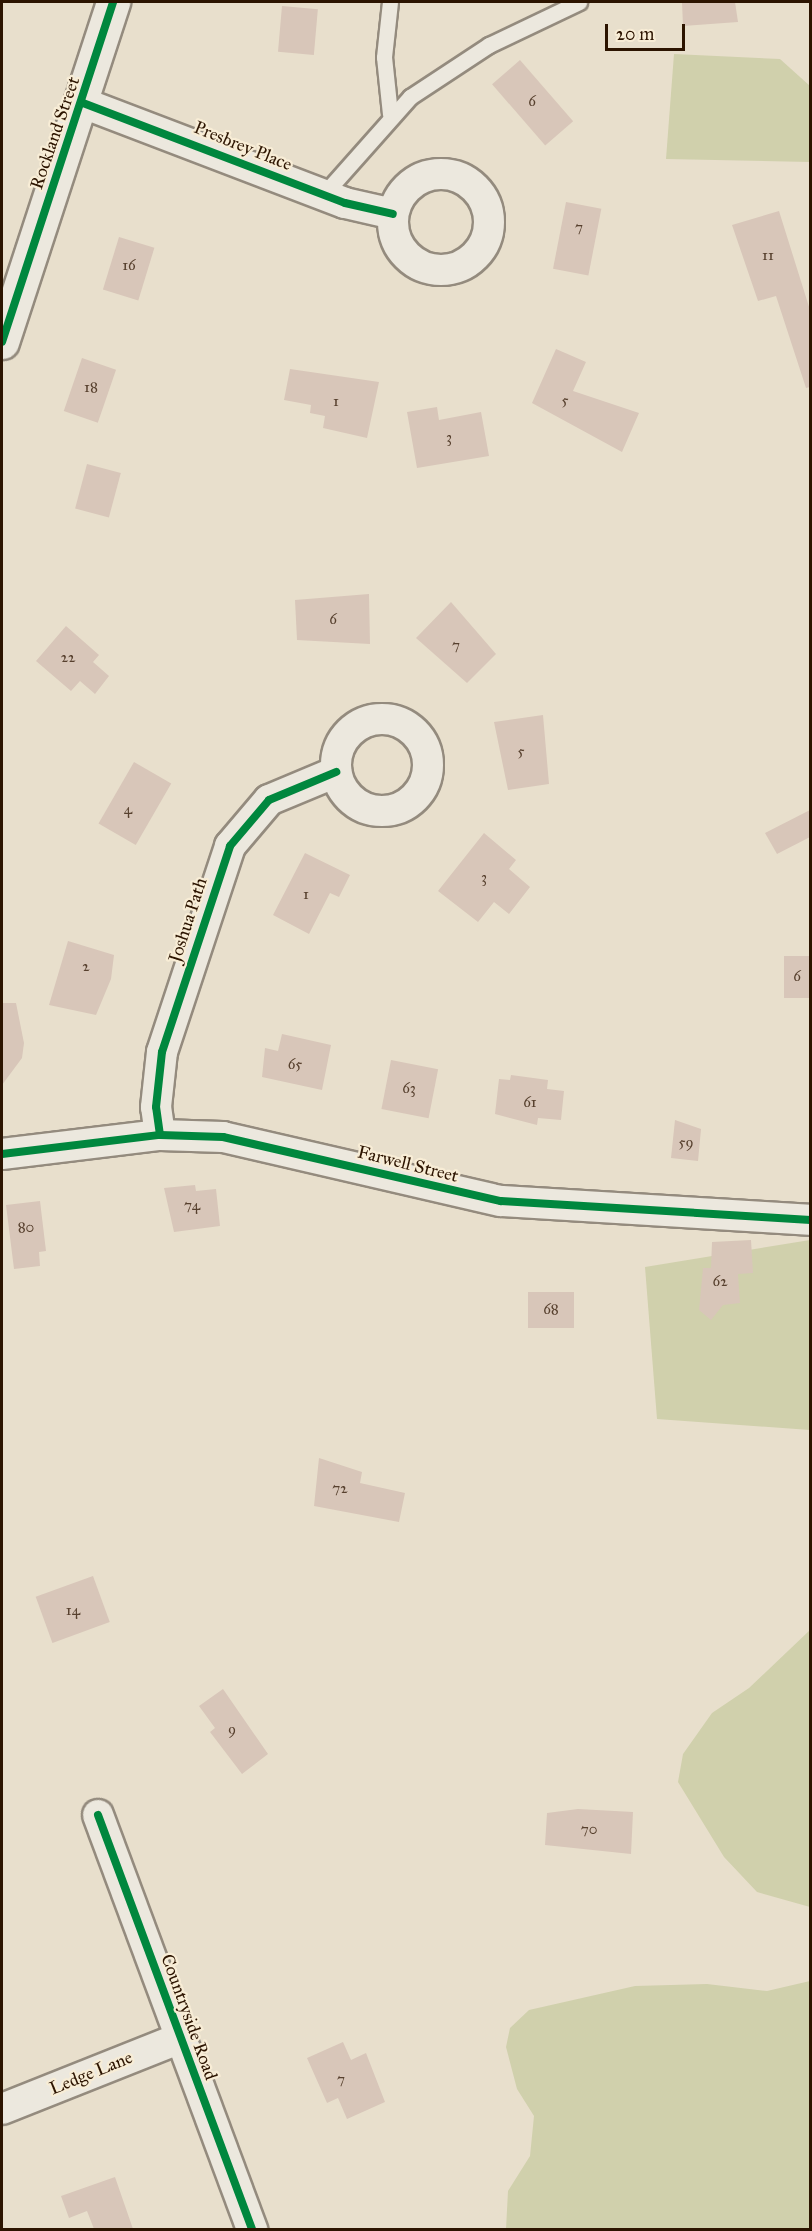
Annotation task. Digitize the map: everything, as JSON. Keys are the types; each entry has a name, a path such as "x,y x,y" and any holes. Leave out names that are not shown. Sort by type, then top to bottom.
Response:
{"street":[{"name":"Rockland Street","path":"2,342 83,103 113,2"},
{"name":"Presbrey Place","path":"83,103 324,194 393,214"},
{"name":"Joshua Path","path":"160,1135 156,1107 162,1052 230,846 268,800 336,772"},
{"name":"Farwell Street","path":"2,1154 160,1135 258,1143 460,1192 540,1206 810,1220"},
{"name":"Countryside Road","path":"98,1815 252,2229"},
{"name":"Ledge Lane","path":"2,2109 180,2038"}],"lane":[{"path":"390,2 384,57 390,114"},
{"path":"324,194 390,114 489,45 579,2"}],"green space":[{"path":"674,54 780,59 810,86 810,162 666,159"},
{"path":"810,1240 810,1430 657,1419 645,1267"},
{"path":"810,1630 810,1907 757,1892 724,1857 678,1782 683,1754 712,1713 749,1688"},
{"path":"810,1981 810,2229 506,2229 508,2191 530,2156 534,2116 517,2089 506,2047 510,2028 529,2010 635,1986 707,1984 767,1991"}],"building":[{"path":"682,2 735,2 738,22 683,26"},
{"path":"282,6 318,9 314,55 278,52"},
{"path":"520,60 573,121 545,145 492,84"},
{"path":"566,202 601,209 588,276 553,269"},
{"path":"779,211 810,310 810,387 806,388 776,296 758,301 732,225"},
{"path":"119,237 154,248 138,300 103,290"},
{"path":"556,349 586,362 573,391 639,413 622,452 532,403"},
{"path":"82,358 116,370 98,423 64,411"},
{"path":"290,369 379,382 367,438 323,428 325,416 310,413 311,405 284,400"},
{"path":"437,407 439,420 481,412 489,456 417,468 407,412"},
{"path":"87,464 121,473 109,517 75,508"},
{"path":"369,594 370,644 297,640 295,600"},
{"path":"451,602 496,654 467,683 416,638"},
{"path":"66,626 99,655 93,662 109,676 95,694 80,681 71,691 36,661"},
{"path":"543,715 549,784 508,790 494,722"},
{"path":"134,762 171,784 136,845 98,823"},
{"path":"810,810 810,837 777,854 765,833"},
{"path":"484,833 516,860 509,869 530,887 509,914 494,902 478,922 438,891"},
{"path":"305,853 350,875 339,897 330,893 309,934 273,915"},
{"path":"68,941 114,955 111,979 96,1015 49,1005"},
{"path":"784,956 810,956 810,998 784,998"},
{"path":"2,1003 16,1003 24,1043 22,1058 2,1085"},
{"path":"282,1034 331,1045 322,1090 262,1077 265,1048 278,1051"},
{"path":"391,1060 438,1069 429,1118 381,1109"},
{"path":"511,1075 548,1080 547,1089 564,1091 561,1120 538,1118 537,1125 495,1114 499,1079 510,1080"},
{"path":"675,1120 701,1129 698,1161 671,1158"},
{"path":"195,1185 196,1191 216,1189 220,1226 174,1232 164,1188"},
{"path":"40,1201 46,1251 39,1252 40,1266 14,1269 6,1205"},
{"path":"751,1240 753,1273 738,1274 740,1303 723,1305 711,1320 699,1310 703,1268 711,1268 712,1242"},
{"path":"528,1292 574,1292 574,1328 528,1328"},
{"path":"319,1458 362,1472 360,1483 405,1493 399,1522 314,1506"},
{"path":"93,1576 110,1622 52,1643 36,1597"},
{"path":"223,1689 268,1754 242,1774 210,1732 215,1728 199,1706"},
{"path":"578,1809 633,1812 631,1854 545,1845 547,1813"},
{"path":"343,2042 351,2060 366,2053 385,2102 347,2119 338,2098 327,2103 307,2058"},
{"path":"115,2177 133,2229 94,2229 87,2211 69,2218 61,2196"}],"cycle path":[{"path":"2,342 113,2"},
{"path":"83,103 345,203 393,214"},
{"path":"160,1135 156,1107 162,1052 230,846 269,800 336,772"},
{"path":"2,1154 160,1135 223,1137 501,1201 810,1220"},
{"path":"98,1815 252,2230"}]}
